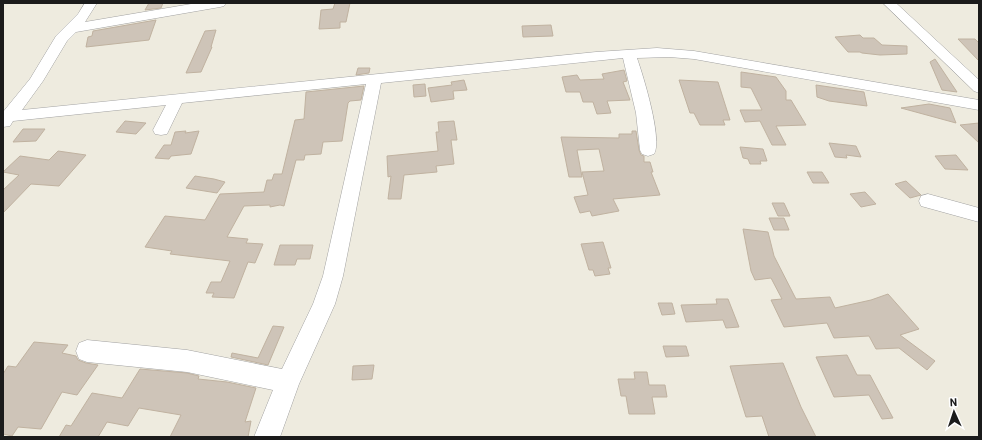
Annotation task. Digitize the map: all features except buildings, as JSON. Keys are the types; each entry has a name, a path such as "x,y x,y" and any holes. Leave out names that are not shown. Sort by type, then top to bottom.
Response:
{"street":[{"path":"5,119 36,81 61,39 84,16 91,3"},
{"path":"73,28 220,3"},
{"path":"889,3 979,88"},
{"path":"5,119 177,99 653,52 680,53 979,105"},
{"path":"629,54 643,105 648,150"},
{"path":"268,437 288,382 324,304 333,276 374,80"},
{"path":"161,130 177,99"},
{"path":"928,200 979,215"},
{"path":"87,351 187,361 288,382"}]}
